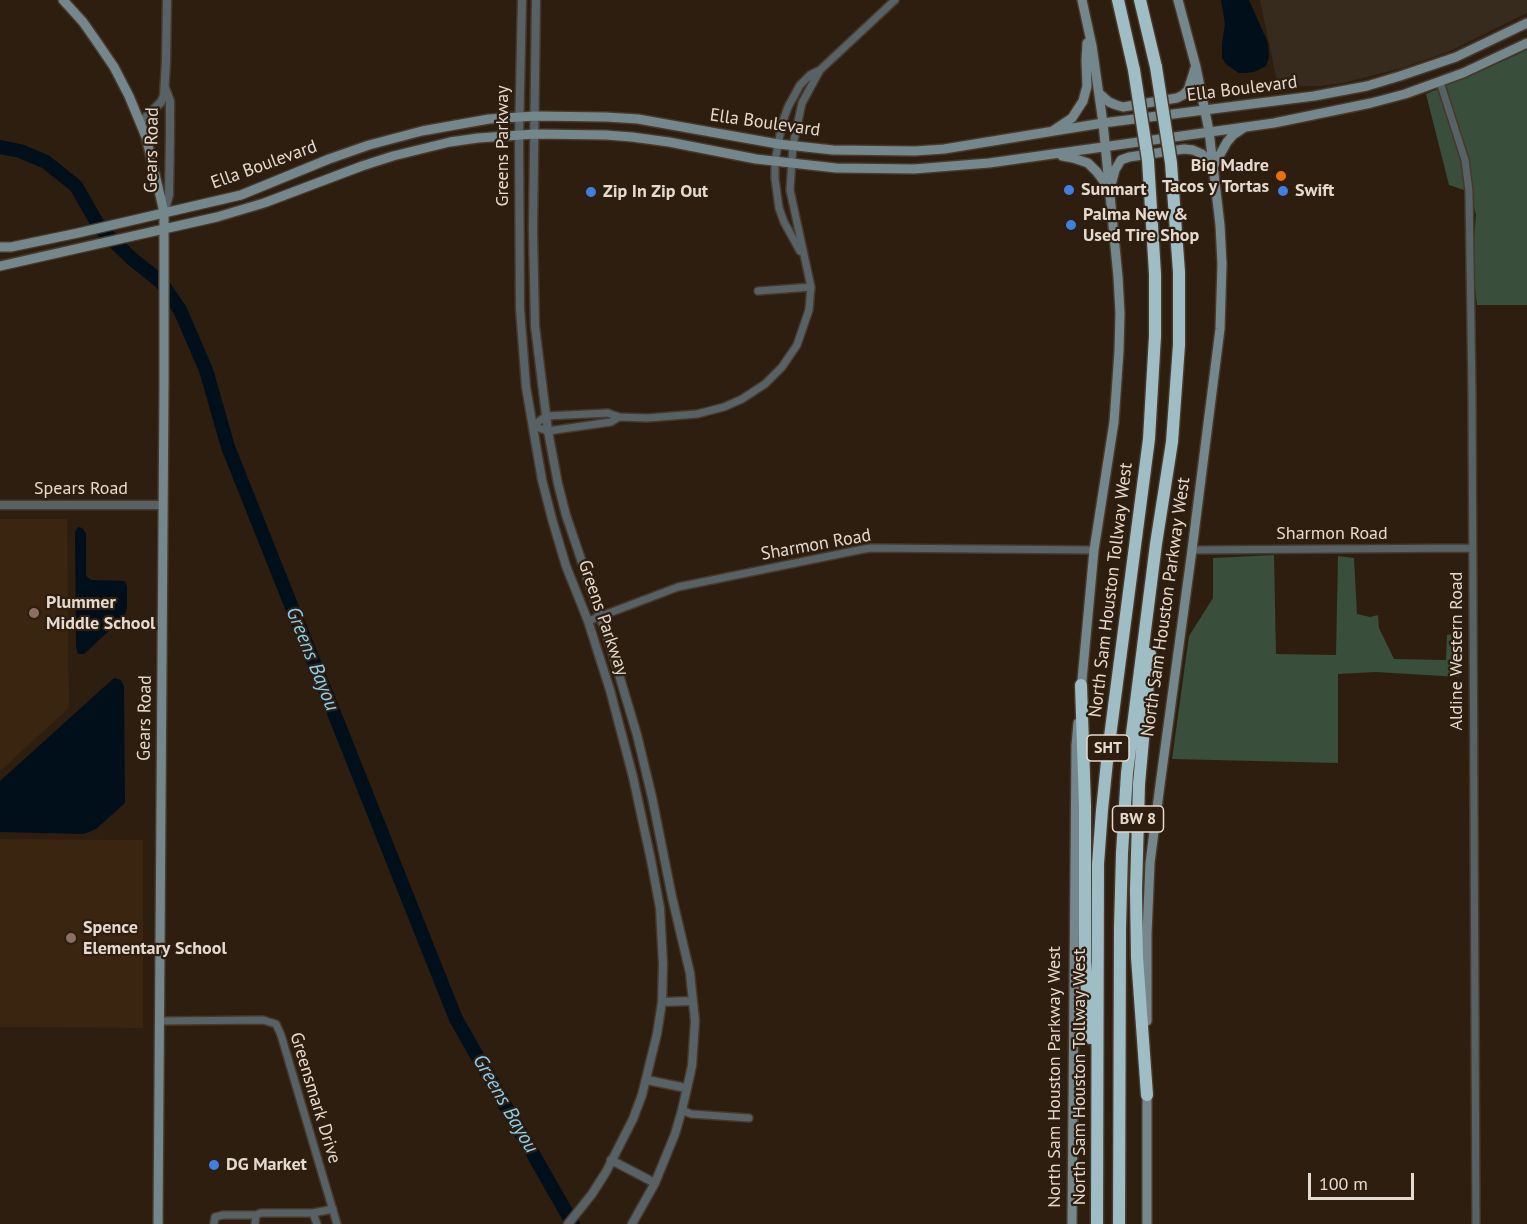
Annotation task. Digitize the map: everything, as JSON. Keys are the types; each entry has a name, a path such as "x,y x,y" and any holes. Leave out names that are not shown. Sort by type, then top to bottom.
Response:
{"highway":[{"name":"North Sam Houston Tollway West","path":"1097,1224 1098,864 1114,701 1149,439 1155,336 1155,274 1148,160 1134,70 1118,0"},
{"name":"North Sam Houston Parkway West","path":"1140,0 1156,67 1171,163 1179,272 1176,395 1172,442 1156,544"},
{"name":"BW 8","path":"1147,1095 1137,957 1136,890 1138,784 1147,696 1156,544"},
{"name":"SHT","path":"1119,1224 1122,853 1127,773 1156,544"},
{"path":"1081,685 1085,806 1085,961 1097,1151"}],"main road":[{"path":"63,0 83,22 114,68 140,123"},
{"name":"North Sam Houston Parkway West","path":"1072,1224 1076,745 1094,550 1114,422 1120,313 1106,147 1082,0"},
{"name":"North Sam Houston Parkway West","path":"1147,1224 1147,934 1150,863 1220,329 1222,264 1219,208 1206,111 1178,0"},
{"name":"Ella Boulevard","path":"0,248 78,233 241,195 369,145 422,131 489,120 535,116 638,119 778,144 833,150 944,149 1103,123 1206,111 1367,86 1434,65 1527,23"},
{"path":"1051,132 1072,118 1083,101 1087,87 1088,29"},
{"name":"Ella Boulevard","path":"0,266 246,209 393,156 425,147 478,138 535,134 606,135 669,142 791,164 836,168 914,168 989,163 1285,121 1371,103 1440,82 1527,43"},
{"path":"1434,65 1440,82"},
{"path":"1099,93 1109,102 1123,107 1177,98 1188,90 1196,67"},
{"name":"Gears Road","path":"140,123 146,137 164,212 158,1224"},
{"path":"669,142 671,124"},
{"path":"1109,190 1115,170 1121,160 1129,157 1184,149 1193,150 1202,154 1213,167 1227,142 1246,126"},
{"path":"422,131 425,147"},
{"path":"986,142 989,163"},
{"path":"914,168 915,151"},
{"path":"1042,156 1058,155 1088,163 1109,190"},
{"path":"329,159 335,175"},
{"path":"241,195 246,209"}],"street":[{"name":"Gears Road","path":"140,123 161,102 165,88 166,0"},
{"name":"Greens Parkway","path":"522,0 519,117 520,309 522,350 533,426 542,480 552,519 566,566 588,621 624,738 660,908 663,964 662,1002 657,1034 647,1080 633,1119 591,1194 568,1224"},
{"name":"Greens Parkway","path":"536,0 533,230 535,326 548,431 566,515 635,725 690,973 695,1021 692,1066 675,1134 655,1183 632,1224"},
{"path":"803,255 778,208 775,161 782,124 794,96 810,75 820,70 896,0"},
{"path":"521,28 536,29"},
{"path":"533,426 546,416 608,413 619,417 647,417 697,414 724,407 742,399 765,384 783,367 797,345 809,310 811,287 791,202 791,164 802,103 820,70"},
{"name":"Aldine Western Road","path":"1440,82 1466,160 1469,191 1476,1224"},
{"name":"Gears Road","path":"164,212 169,195 170,135 170,101 165,88"},
{"path":"519,231 533,230"},
{"path":"758,291 811,287"},
{"path":"533,426 548,431 611,422 619,417"},
{"name":"Spears Road","path":"0,505 163,505"},
{"path":"552,519 566,515"},
{"name":"Sharmon Road","path":"588,621 678,587 871,548 1094,550"},
{"name":"Sharmon Road","path":"1192,550 1472,548"},
{"path":"662,1002 693,1001"},
{"name":"Greensmark Drive","path":"159,1021 263,1020 276,1024 337,1224"},
{"path":"647,1080 686,1088"},
{"path":"682,1110 691,1114 749,1118"},
{"path":"611,1160 655,1183"},
{"path":"214,1224 215,1217 223,1215 313,1213 333,1209"},
{"path":"313,1213 317,1224"},
{"path":"255,1215 255,1224"}],"shaded area":[{"path":"1221,0 1249,0 1268,43 1269,58 1266,66 1254,72 1239,73 1227,65 1222,58 1225,24"},
{"path":"1260,0 1527,0 1527,13 1448,52 1402,68 1343,83 1319,86 1278,86"},
{"name":"Plummer Middle School","path":"0,519 67,519 69,708 0,771"},
{"path":"78,527 86,533 86,576 91,580 125,581 127,587 127,608 124,617 84,654 78,654 76,647 75,532"},
{"path":"114,678 121,680 124,686 125,803 96,829 84,834 0,832 0,781"},
{"name":"Spence Elementary School","path":"0,839 143,840 143,1028 0,1027"}],"green space":[{"path":"1527,50 1527,305 1477,305 1472,262 1476,215 1470,192 1449,185 1426,94"},
{"path":"1274,555 1276,654 1336,655 1338,556 1354,558 1357,614 1370,617 1378,615 1379,628 1394,659 1446,660 1447,635 1461,632 1459,677 1376,672 1338,674 1338,763 1172,759 1189,636 1213,598 1213,558"}],"waterway":[{"name":"Greens Bayou","path":"0,147 20,151 46,162 76,186 100,228 131,258 161,282 180,310 206,370 228,447 456,1019 573,1224"}],"place":[{"name":"Big Madre Tacos y Tortas","path":"1281,176"},
{"name":"Sunmart","path":"1069,190"},
{"name":"Swift","path":"1283,191"},
{"name":"Zip In Zip Out","path":"591,192"},
{"name":"Palma New & Used Tire Shop","path":"1071,225"},
{"name":"Plummer Middle School","path":"34,613"},
{"name":"Spence Elementary School","path":"71,938"},
{"name":"DG Market","path":"214,1165"}]}
